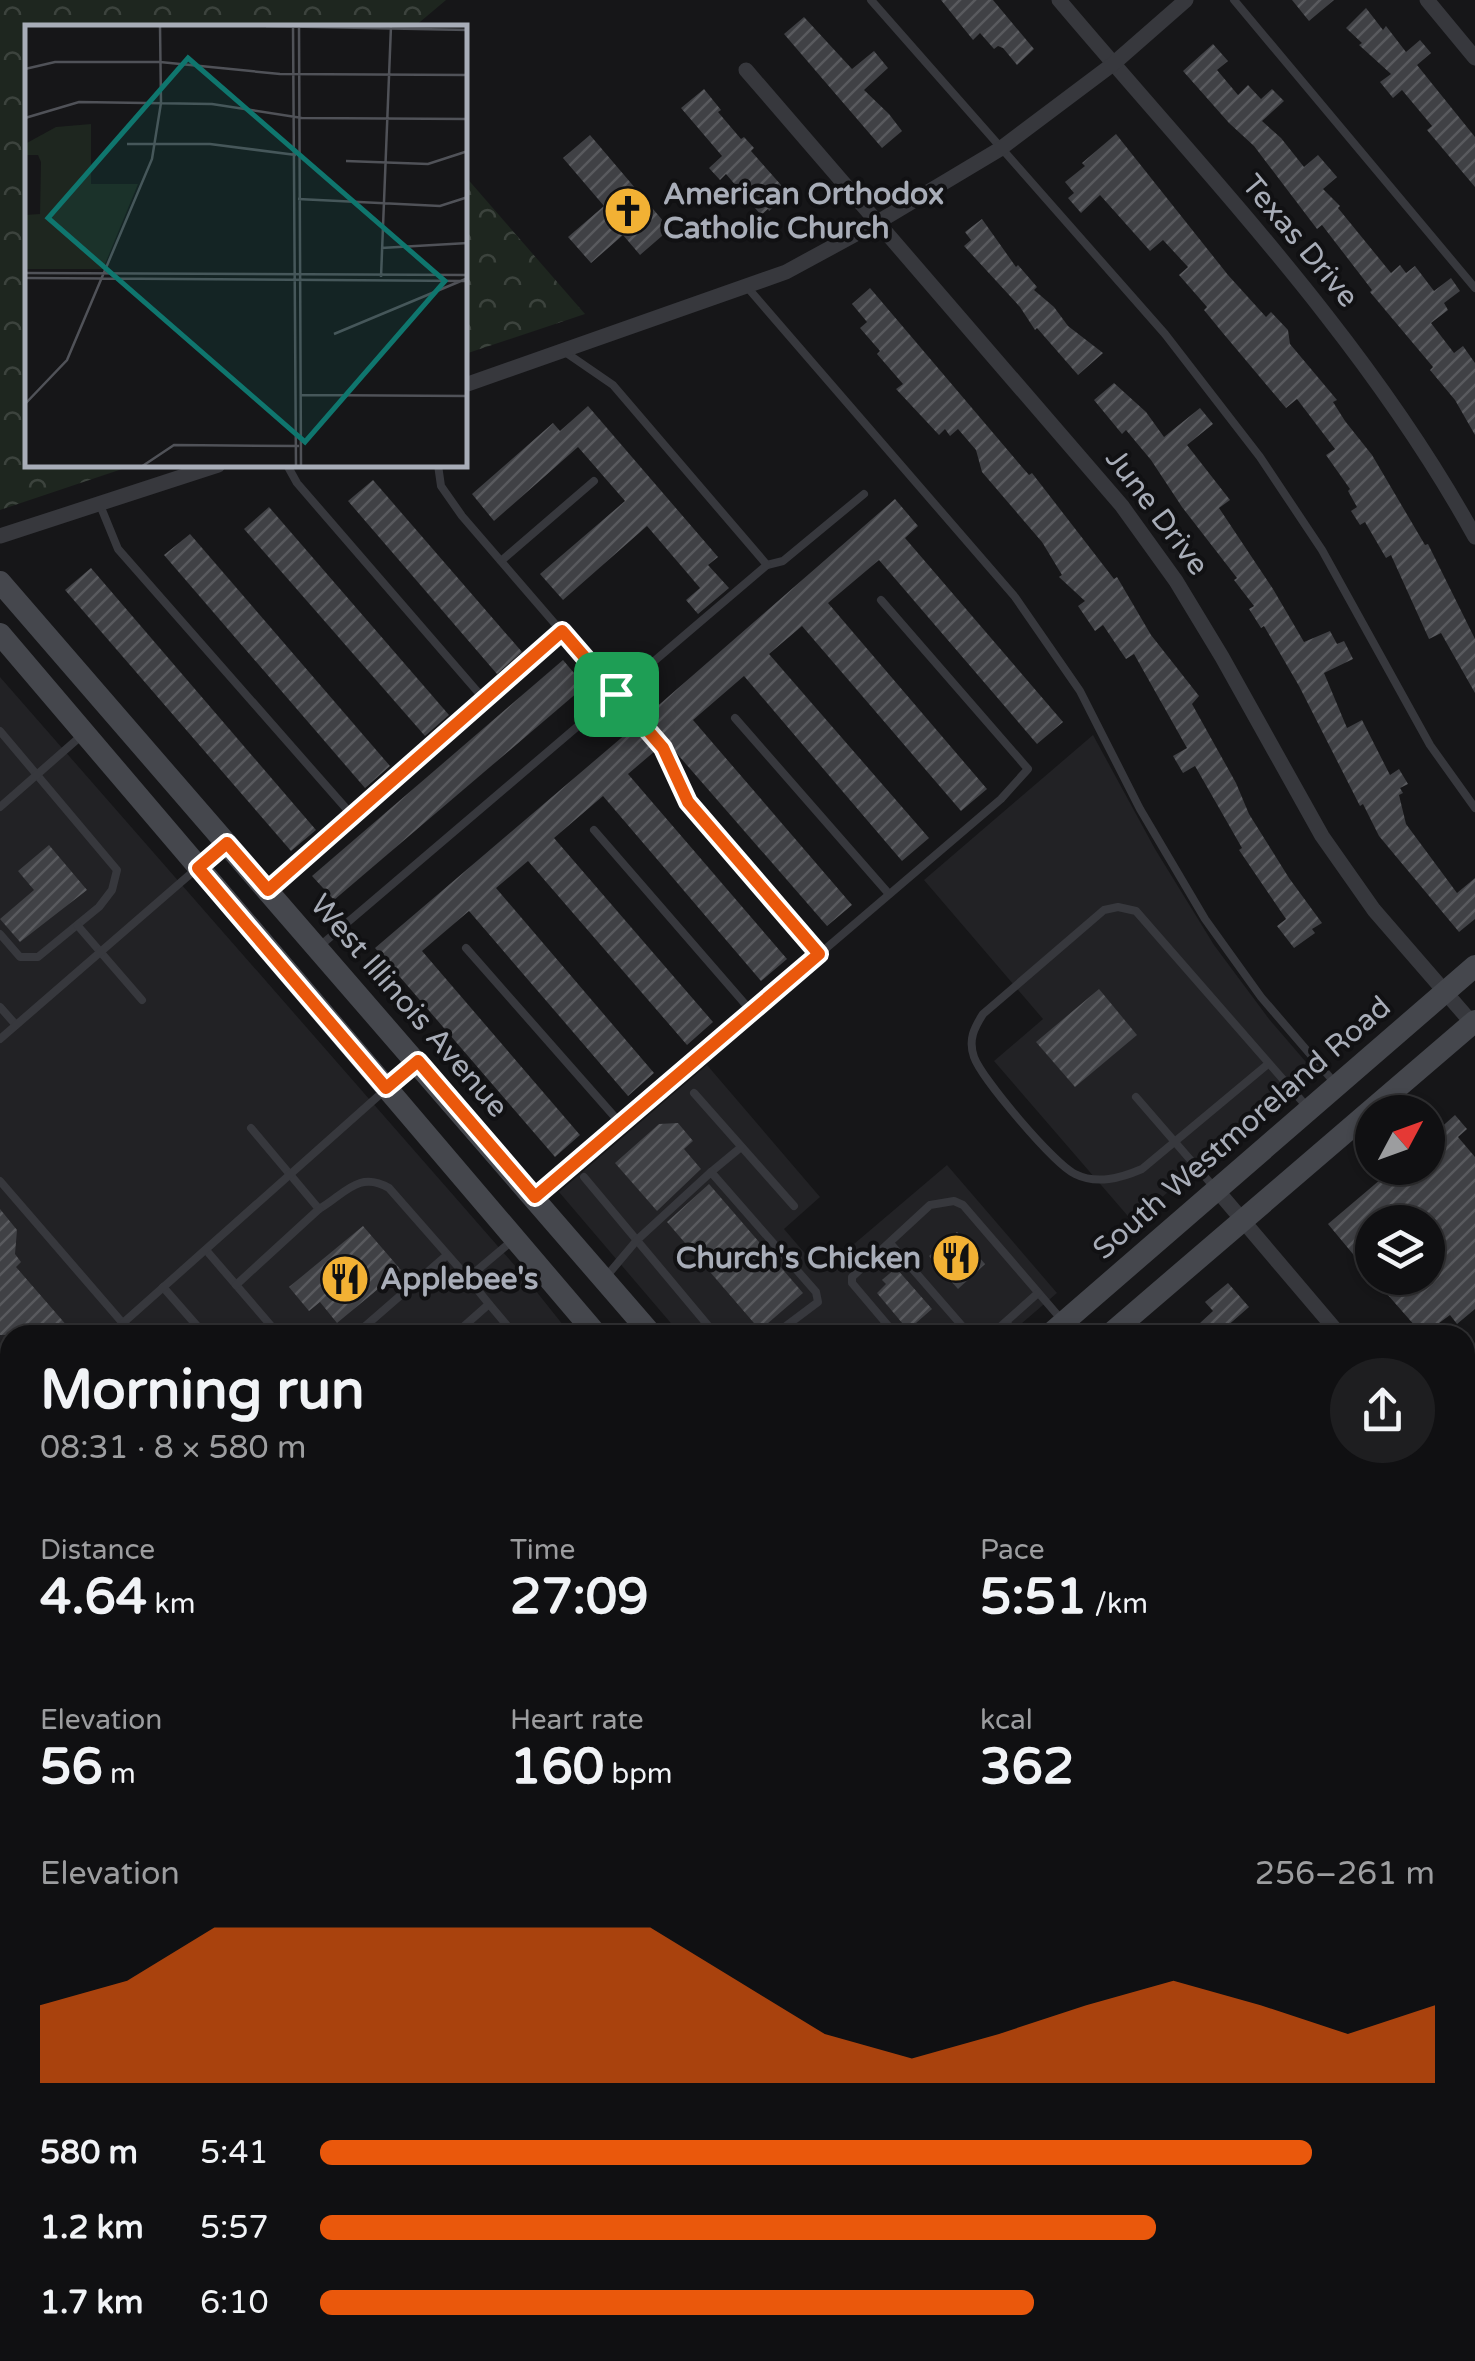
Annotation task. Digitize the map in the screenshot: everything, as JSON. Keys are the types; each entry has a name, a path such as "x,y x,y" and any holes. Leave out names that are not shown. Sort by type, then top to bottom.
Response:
{"main road":[{"name":"West Illinois Avenue","path":"0,582 643,1325"},
{"path":"0,634 588,1325"},
{"path":"198,868 227,843"},
{"name":"South Westmoreland Road","path":"1061,1325 1475,966"},
{"path":"1121,1325 1474,1022"},
{"path":"386,1088 418,1061"}],"street":[{"name":"Texas Drive","path":"1058,0 1343,334 1402,414 1475,537"},
{"path":"468,383 786,272 1000,149 1113,64 1186,0"},
{"path":"1427,0 1475,58"},
{"name":"June Drive","path":"746,70 1122,506 1194,611 1322,836 1374,910 1474,1022"},
{"path":"0,536 209,468"},
{"path":"1216,1190 1331,1325"}],"lane":[{"path":"871,0 1165,334 1260,457 1322,550 1430,745 1475,808"},
{"path":"1234,0 1475,288"},
{"path":"747,287 1015,597 1080,690 1140,809 1204,920 1261,997 1338,1086"},
{"path":"565,352 613,385 767,565"},
{"path":"289,468 297,484 483,698"},
{"path":"438,468 440,486 663,748 688,802 819,954"},
{"path":"501,561 594,481"},
{"path":"318,948 767,565 783,560 864,494"},
{"path":"99,504 118,550 352,814"},
{"path":"535,1197 1001,799 1028,769 881,600"},
{"path":"268,890 562,631"},
{"path":"735,718 889,894"},
{"path":"0,731 118,870 112,890 99,908 38,957 20,957 0,934"},
{"path":"0,807 84,733"},
{"path":"594,830 752,1012"},
{"path":"0,1038 198,868"},
{"path":"1268,1064 1142,1169 1119,1179 1095,1180 1075,1174 1056,1160 986,1078 973,1056 971,1032 983,1014 1104,910 1118,907 1136,911 1310,1110"},
{"path":"78,926 142,1000"},
{"path":"466,948 621,1124"},
{"path":"0,1006 16,1025"},
{"path":"0,1181 123,1323 386,1088"},
{"path":"694,1093 794,1206"},
{"path":"1136,1097 1216,1190"},
{"path":"252,1128 319,1209"},
{"path":"604,1279 637,1240 740,1148"},
{"path":"711,1172 816,1292 818,1302 787,1325"},
{"path":"584,1176 708,1325"},
{"path":"236,1285 346,1188 360,1181 376,1181 388,1188 507,1325"},
{"path":"888,1325 851,1279 930,1205 954,1201 963,1205 1038,1294 1054,1325"},
{"path":"468,1278 514,1239"},
{"path":"890,1242 961,1325"},
{"path":"206,1250 270,1325"},
{"path":"366,1325 447,1255"},
{"path":"164,1287 196,1325"},
{"path":"1003,1325 1038,1294"},
{"path":"465,1325 489,1304"}],"shaded area":[{"path":"0,677 563,1325 0,1325"},
{"path":"1093,735 1155,849 1214,945 1312,1069 1133,1222 994,1061 1043,1019 924,880"},
{"path":"707,1065 820,1197 784,1229 821,1272 947,1165 1057,1293 1020,1325 672,1325 559,1192"}],"green space":[{"path":"0,0 446,0 416,25 25,25 25,468 125,468 0,510"},
{"path":"468,179 585,314 468,353"}],"building":[{"path":"941,0 993,0 1034,49 1017,65 1003,48 994,49 980,33 973,40"},
{"path":"1292,0 1334,0 1309,21"},
{"path":"1366,8 1406,52 1420,40 1431,53 1417,65 1475,137 1475,187 1427,130 1432,126 1402,90 1393,98 1380,82 1391,74 1346,28"},
{"path":"804,17 852,69 874,51 888,68 864,90 902,131 882,148 784,34"},
{"path":"1213,44 1228,61 1217,70 1238,95 1248,85 1261,99 1272,89 1284,101 1262,121 1304,167 1318,155 1337,177 1323,189 1391,273 1400,265 1406,273 1415,266 1434,291 1451,278 1460,291 1444,303 1448,310 1431,323 1454,353 1463,346 1475,363 1475,435 1455,400 1430,370 1433,367 1370,292 1322,225 1317,229 1254,146 1183,71"},
{"path":"704,89 721,110 718,112 754,148 751,151 789,194 761,215 726,174 720,180 709,168 722,156 681,108"},
{"path":"1116,134 1228,275 1266,317 1271,312 1288,330 1290,344 1337,400 1333,402 1372,455 1425,545 1428,544 1475,639 1475,693 1441,633 1429,639 1391,555 1386,558 1365,522 1360,525 1351,511 1357,507 1350,489 1326,455 1335,449 1297,399 1286,408 1204,310 1207,307 1179,275 1188,267 1163,240 1150,251 1100,195 1081,213 1068,198 1074,193 1065,182"},
{"path":"590,135 670,229 640,255 623,235 591,263 568,237 604,206 563,158"},
{"path":"982,219 1016,267 1037,287 1034,290 1068,326 1103,353 1078,375 964,246 971,240 965,232"},
{"path":"870,288 1029,475 1032,473 1114,579 1117,577 1151,635 1199,696 1192,704 1249,814 1322,923 1294,948 1277,926 1286,919 1239,850 1242,848 1195,766 1183,773 1173,756 1187,748 1134,654 1126,659 1103,625 1095,631 1078,606 1085,601 1059,577 1062,575 1042,542 982,472 976,450 958,429 950,436 945,429 939,435 896,389 903,384 860,328 867,322 852,304"},
{"path":"1114,383 1146,412 1164,437 1200,408 1213,424 1187,445 1230,500 1219,508 1304,642 1330,631 1337,644 1344,641 1353,659 1324,673 1347,728 1362,720 1390,775 1399,769 1408,784 1400,788 1403,793 1399,795 1406,824 1457,893 1475,878 1475,919 1459,932 1379,836 1363,804 1360,806 1299,686 1264,626 1261,628 1249,609 1254,606 1234,580 1237,578 1151,460 1126,430 1122,434 1094,400"},
{"path":"588,406 718,557 708,565 729,588 698,614 686,600 700,588 647,526 563,600 540,574 625,501 578,447 494,521 472,494 553,423 560,431"},
{"path":"373,480 522,652 497,674 348,501"},
{"path":"895,499 918,526 905,538 1063,722 1037,744 879,560 828,603 987,789 961,811 802,626 769,654 929,838 902,861 744,676 693,720 852,905 827,926 645,717"},
{"path":"269,507 449,715 425,736 244,529"},
{"path":"190,534 390,766 365,788 164,555"},
{"path":"91,568 316,830 291,851 65,590"},
{"path":"563,660 585,686 334,900 312,876"},
{"path":"634,727 655,751 628,774 787,959 761,981 603,796 554,838 713,1022 687,1045 528,861 496,888 654,1073 628,1096 469,911 422,951 580,1135 555,1157 375,948"},
{"path":"49,845 87,890 20,942 0,919 34,890 18,871"},
{"path":"1099,989 1137,1035 1075,1087 1036,1042"},
{"path":"1455,1115 1467,1129 1458,1137 1475,1157 1475,1309 1457,1324 1450,1315 1436,1325 1414,1325 1388,1295 1445,1295 1445,1205 1355,1205 1355,1257 1328,1224 1374,1185 1445,1185 1445,1124"},
{"path":"678,1123 693,1141 684,1149 701,1169 657,1211 615,1163 659,1124"},
{"path":"709,1184 803,1293 766,1325 756,1325 667,1222"},
{"path":"0,1209 17,1230 15,1254 21,1262 16,1267 66,1325 0,1325"},
{"name":"Applebee's","path":"363,1226 401,1270 337,1323 320,1302 309,1311 289,1287"},
{"name":"Church's Chicken","path":"957,1232 985,1264 958,1289 929,1256"},
{"path":"896,1268 932,1309 914,1325 904,1325 877,1293 886,1284 882,1280"},
{"path":"1228,1283 1249,1307 1228,1325 1198,1325 1213,1311 1205,1302"}],"place":[{"name":"American Orthodox Catholic Church","path":"628,211"},
{"name":"Church's Chicken","path":"956,1258"},
{"name":"Applebee's","path":"345,1279"}],"route":[{"path":"562,631 616,694 663,748 688,802 819,954 535,1197 418,1061 386,1088 198,868 227,843 268,890 562,631"}]}
